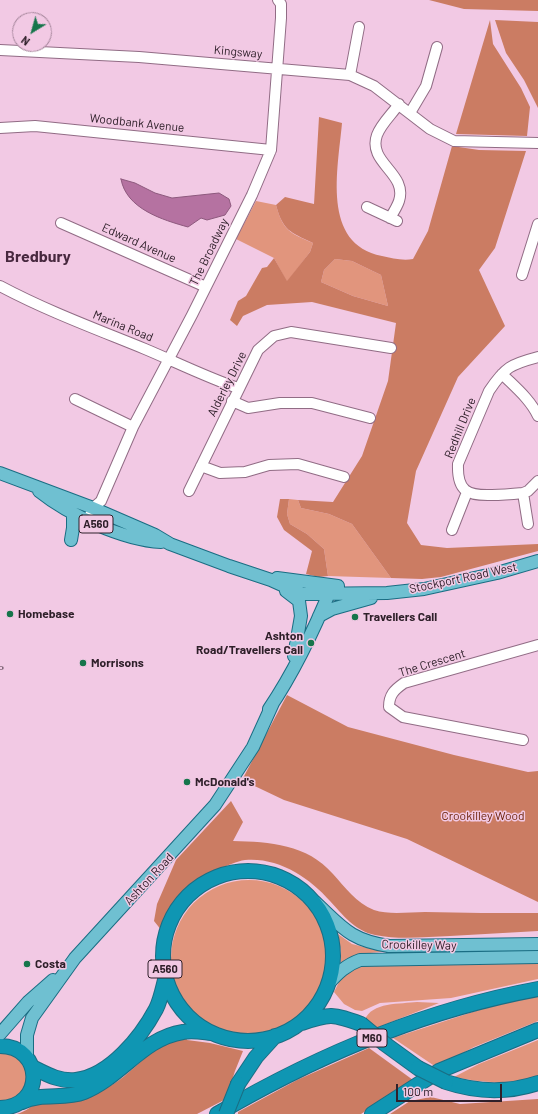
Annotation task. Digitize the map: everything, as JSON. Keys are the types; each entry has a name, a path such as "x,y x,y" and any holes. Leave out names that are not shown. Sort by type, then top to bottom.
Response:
{"highway":[{"name":"A560","path":"0,1108 15,1106 32,1097 76,1094 96,1087 138,1054 173,1034 191,1031 211,1033 239,1040 259,1040 275,1036 297,1025 311,1013 320,1002 328,984 332,965 332,942 328,927 315,902 295,884 283,877 245,871 215,878 200,886 185,900 176,912 165,941 164,962 166,976 175,998 184,1011 194,1021 211,1033"},
{"name":"A560","path":"0,1046 11,1047 20,1051 30,1062 62,1080 76,1080 90,1076 104,1068 133,1041 146,1025 160,998 166,976"},
{"name":"M60","path":"217,1114 303,1067 388,1031 448,1010 499,996 538,989"},
{"name":"M60","path":"297,1025 322,1016 339,1016 361,1024 385,1044 432,1077 475,1089 498,1090 526,1087 538,1083"},
{"path":"372,1114 439,1071 538,1030"},
{"path":"226,1114 238,1084 256,1057 275,1036"},
{"name":"A560","path":"22,1102 33,1086 34,1077 30,1062"},
{"path":"0,1108 5,1114"}],"main road":[{"name":"Stockport Road West","path":"0,473 33,487 99,507 167,542 228,566 266,578 302,594 326,590 387,593"},
{"name":"Stockport Road West","path":"33,487 49,499 92,522 139,539 167,542"},
{"path":"71,540 74,528 73,513"},
{"name":"Stockport Road West","path":"319,616 332,609 387,593 454,583 538,562"},
{"name":"Ashton Road","path":"266,578 299,601 301,616 290,673"},
{"name":"Ashton Road","path":"295,652 326,590"},
{"name":"Ashton Road","path":"0,1034 28,1002 69,966 187,838 215,805 226,788 244,750 290,673 319,616 326,590"},
{"name":"Crookilley Way","path":"315,902 348,934 373,943 389,946 538,944"},
{"name":"Crookilley Way","path":"328,984 346,967 360,960 538,957"},
{"name":"Ashton Road","path":"30,1062 27,1035 32,1018 69,966"}],"street":[{"name":"The Broadway","path":"92,522 133,427 252,195 271,150 281,18 281,4 278,0"},
{"path":"350,75 359,27"},
{"path":"410,113 426,86 437,47"},
{"name":"Kingsway","path":"0,50 139,57 350,75 374,86 430,129 454,141 538,143"},
{"path":"367,207 394,220 399,201 400,183 379,158 375,144 380,129 399,104"},
{"name":"Woodbank Avenue","path":"0,128 35,126 271,150"},
{"name":"Edward Avenue","path":"61,223 206,287"},
{"path":"522,275 536,235 538,224"},
{"name":"Marina Road","path":"0,286 32,303 168,359 208,378 238,388"},
{"name":"Alderley Drive","path":"189,491 238,388 258,350 274,336 291,332 391,348"},
{"name":"Redhill Drive","path":"468,492 459,481 458,464 489,391 502,374 520,361 538,357"},
{"path":"502,374 534,407 538,416"},
{"path":"75,399 133,427"},
{"path":"232,401 248,408 280,403 312,403 370,418"},
{"path":"201,466 220,473 233,473 245,472 269,464 298,464 344,477"},
{"path":"452,530 468,492 479,495 523,493 533,487 538,481"},
{"path":"523,493 528,524"},
{"name":"The Crescent","path":"523,740 403,717 388,707 388,699 394,689 404,683 538,646"}],"shaded area":[{"path":"121,179 135,183 155,193 172,198 219,193 229,199 231,206 225,215 207,220 201,218 188,227 157,217 138,206 124,189"},
{"path":"256,201 276,205 288,230 313,243 310,252 287,282 274,258 236,239"},
{"path":"335,259 352,261 381,275 388,306 353,296 321,282 324,270"},
{"path":"289,499 298,500 301,508 329,514 352,524 391,578 328,576 324,549 307,534 290,524 287,514"},
{"path":"249,880 279,886 292,893 304,903 314,915 321,928 327,958 321,988 314,1001 304,1013 292,1023 279,1030 249,1036 219,1030 206,1023 194,1013 184,1001 177,988 171,958 177,928 184,915 194,903 206,893 219,886"},
{"path":"338,934 352,944 380,951 538,948 538,951 454,953 380,952 361,954 341,965 341,952"},
{"path":"538,959 538,979 451,998 380,1003 362,1011 355,1010 344,1004 334,992 341,978 356,966"},
{"path":"538,995 538,1021 474,1047 436,1067 393,1038 488,1007"},
{"path":"417,1002 439,1003 376,1028 365,1020 368,1014 380,1007"},
{"path":"538,1040 538,1076 506,1082 475,1081 454,1077 479,1064"},
{"path":"6,1051 22,1058 29,1073 21,1096 0,1102 0,1052"}],"green space":[{"path":"429,0 538,0 538,11 464,9"},
{"path":"490,20 493,44 521,88 530,107 527,136 456,134"},
{"path":"495,20 538,22 538,108 524,80 506,53"},
{"path":"319,117 342,123 338,162 338,202 341,221 349,237 363,249 382,256 397,259 413,259 428,231 452,146 479,150 526,151 495,248 479,270 505,326 458,377 416,471 407,523 421,545 447,548 538,544 538,551 441,577 422,579 391,578 352,524 329,514 301,508 298,500 333,502 362,456 388,381 396,323 312,302 267,305 243,316 237,326 230,320 238,301 246,296 262,268 267,267 274,258 287,281 310,252 313,243 288,230 276,205 285,197 314,204","holes":["335,259 352,261 381,275 388,306 353,296 321,282 324,270"]},
{"path":"280,499 289,499 287,514 290,524 307,534 324,549 328,576 319,577 306,574 312,551 284,530 277,517"},
{"name":"Crookilley Wood","path":"287,695 348,727 454,755 528,772 538,771 538,902 407,839 284,800 242,780"},
{"path":"231,801 243,822 233,841 274,844 312,856 323,864 356,899 374,910 393,913 538,913 538,931 412,938 384,937 375,935 355,926 322,892 292,870 269,862 245,860 235,862 199,879 183,893 166,920 162,931 154,921 157,904 176,860"},
{"path":"186,1038 187,1040 210,1043 243,1051 226,1099 197,1114 17,1114 38,1103 88,1094 104,1089 124,1077 161,1046"},
{"path":"369,1048 413,1080 361,1114 238,1114 238,1112 297,1080"},
{"path":"431,1097 460,1104 538,1099 538,1114 390,1114 410,1101"}],"place":[{"name":"Homebase","path":"10,614"},
{"name":"Travellers Call","path":"355,617"},
{"name":"Ashton Road/Travellers Call","path":"311,643"},
{"name":"Morrisons","path":"83,663"},
{"name":"McDonald's","path":"187,782"},
{"name":"Costa","path":"27,964"}],"district":[{"name":"Bredbury","path":"38,257"}]}
